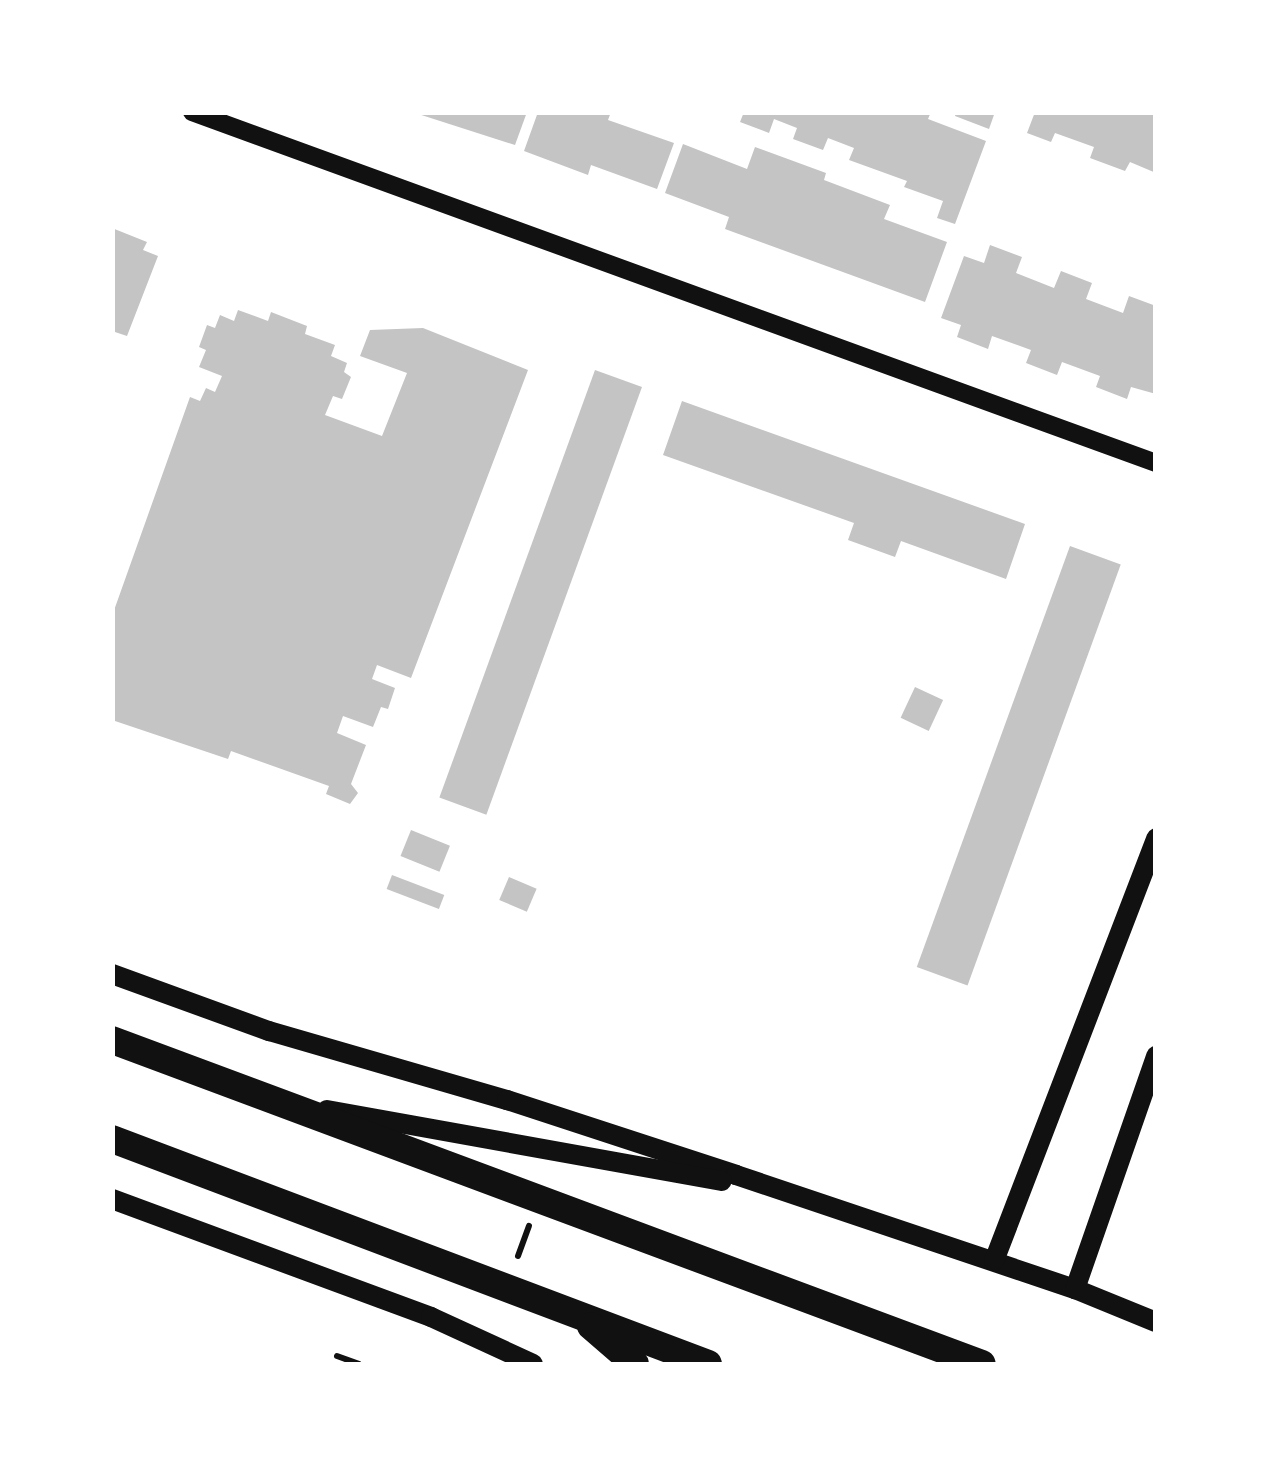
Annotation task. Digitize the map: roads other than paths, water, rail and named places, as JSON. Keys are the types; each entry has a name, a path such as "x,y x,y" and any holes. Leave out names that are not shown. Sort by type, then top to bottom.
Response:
{"highway":[{"path":"112,1040 982,1364"},
{"path":"112,1139 708,1364"},
{"path":"574,1312 635,1364"}],"main road":[{"path":"994,1262 1156,838"},
{"path":"112,974 270,1031 536,1109 1074,1288 1156,1322"},
{"path":"1074,1288 1156,1056"},
{"path":"286,1103 778,1192"},
{"path":"112,1200 431,1317 533,1364"}],"street":[{"path":"192,112 1156,463"}]}
